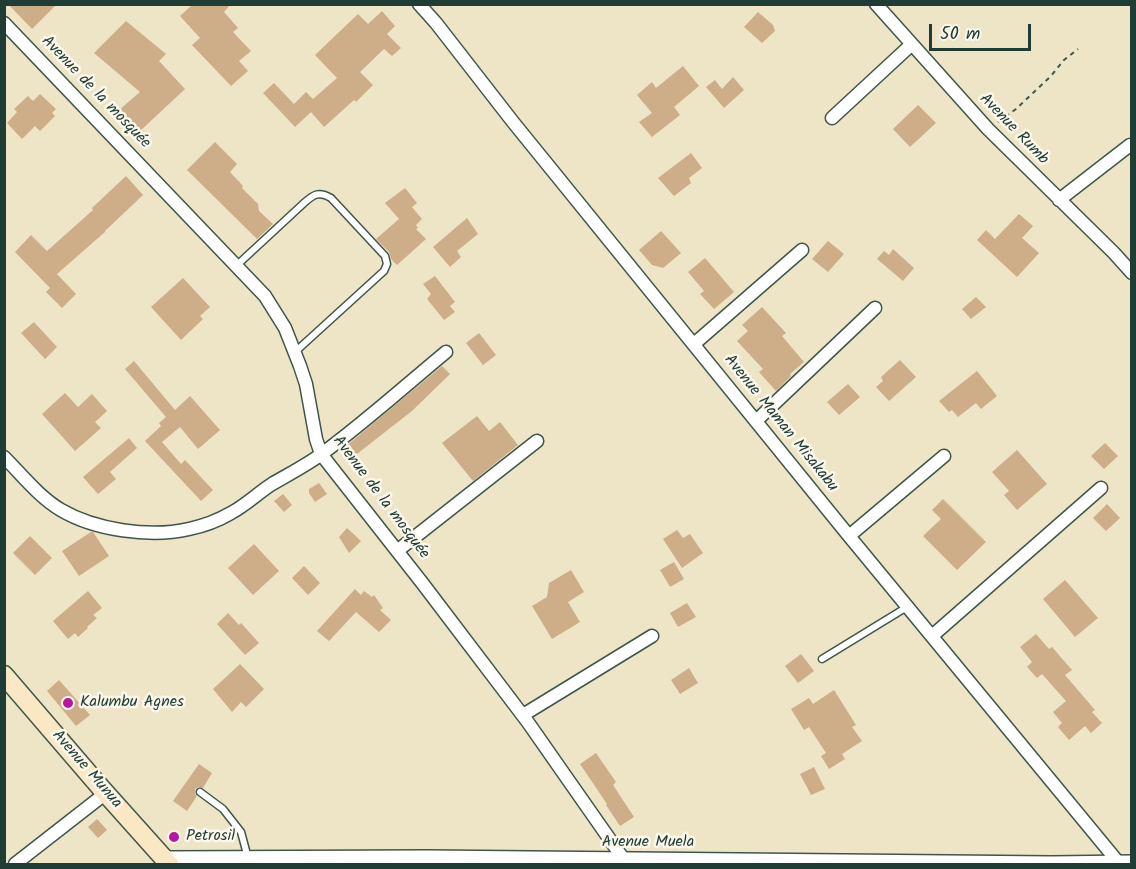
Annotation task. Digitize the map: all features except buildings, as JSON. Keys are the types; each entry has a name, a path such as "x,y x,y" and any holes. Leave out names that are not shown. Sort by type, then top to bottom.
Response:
{"main road":[{"name":"Avenue Munua","path":"4,675 167,862"}],"street":[{"name":"Avenue Maman Misakabu","path":"419,4 907,607 1124,863"},
{"name":"Avenue Rumb","path":"876,4 988,129 1114,253 1131,273"},
{"name":"Avenue de la mosquée","path":"4,23 265,296 285,328 306,384 321,454 523,715 626,863"},
{"path":"832,118 912,44"},
{"path":"1059,200 1130,145"},
{"path":"694,344 802,250"},
{"path":"756,421 875,308"},
{"path":"4,457 40,494 59,509 83,520 107,528 148,532 189,529 232,513 321,454 446,352"},
{"path":"397,550 537,441"},
{"path":"849,536 944,456"},
{"path":"932,636 1101,488"},
{"path":"523,715 652,636"},
{"path":"15,864 106,793"},
{"name":"Avenue Muela","path":"167,862 427,858 626,863 1124,863"}],"lane":[{"path":"236,266 304,203 320,193 331,198 385,256 387,264 384,272 294,353"},
{"path":"822,659 907,607"},
{"path":"200,792 223,808 241,831 241,861"}],"path":[{"path":"988,129 1016,109 1052,76 1064,60 1078,49"}],"place":[{"name":"Kalumbu Agnes","path":"68,703"},
{"name":"Petrosil","path":"174,837"}]}
